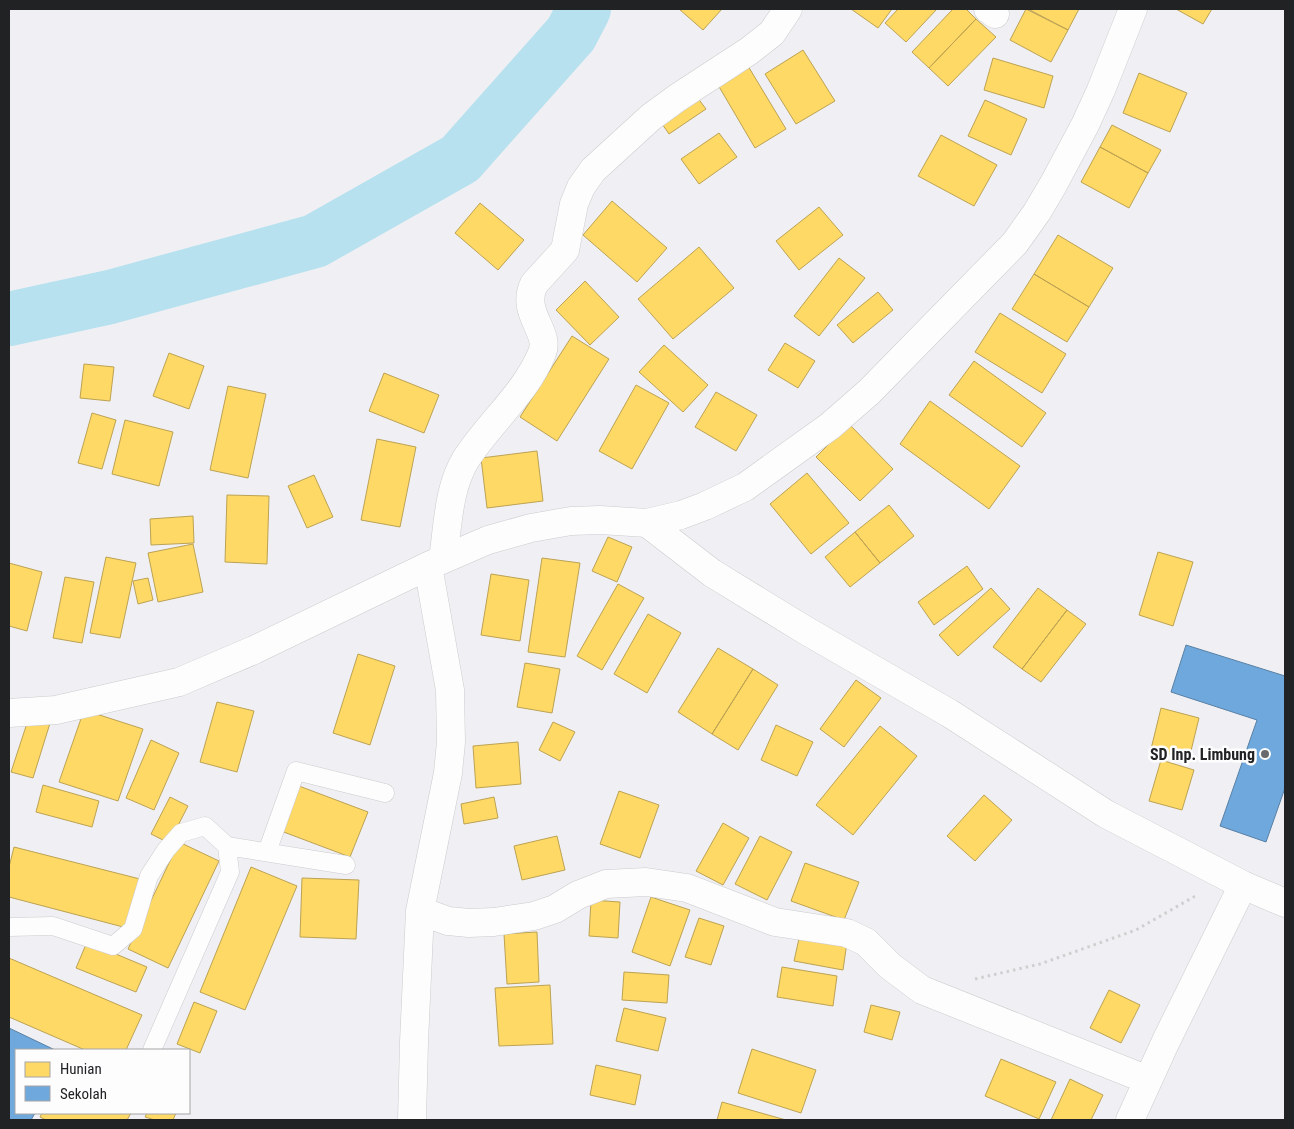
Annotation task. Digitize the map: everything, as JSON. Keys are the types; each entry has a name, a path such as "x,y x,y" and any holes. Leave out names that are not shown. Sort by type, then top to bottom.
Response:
{"street":[{"path":"412,1120 420,911 448,773 451,742 450,690 436,563 452,494 466,460 532,372 543,352 542,336 530,304 531,290 534,284 565,250 574,204 581,187 593,170 609,154 651,117 772,34 788,9"},
{"path":"9,713 56,710 179,682 254,650 488,540 531,528 571,521 600,520 647,523 680,515 705,506 745,487 830,426 869,392 1015,243 1037,212 1086,125 1133,9"},
{"path":"647,523 712,573 949,713 1106,814 1236,881 1285,903"},
{"path":"1130,1120 1236,881"},
{"path":"420,911 448,921 469,923 494,922 534,916 555,909 578,895 606,884 646,882 687,888 775,922 847,933 866,942 890,966 922,990 1148,1080"}],"lane":[{"path":"267,852 296,771 385,793"},
{"path":"9,927 52,926 113,946 133,929 149,876 166,850 181,833 205,826 227,846 346,865"},
{"path":"152,1049 230,872 227,846"}],"path":[{"path":"966,981 1040,964 1136,930 1236,881"}],"building: Hunian":[{"path":"679,9 722,9 703,30"},
{"path":"851,9 892,9 878,28"},
{"path":"898,9 937,9 906,42 885,23"},
{"path":"953,9 966,9 976,19 929,68 912,52"},
{"path":"1026,9 1068,30 1051,62 1010,40"},
{"path":"1028,9 1079,9 1068,30"},
{"path":"1176,9 1212,9 1203,24"},
{"path":"976,19 996,37 948,86 929,68"},
{"path":"803,50 835,101 796,124 765,74"},
{"path":"993,58 1053,76 1044,108 984,90"},
{"path":"748,66 786,129 755,148 718,85"},
{"path":"1139,73 1187,93 1170,132 1123,113"},
{"path":"694,93 706,109 669,134 658,118"},
{"path":"985,100 1027,119 1011,155 968,136"},
{"path":"1112,125 1161,150 1148,173 1100,147"},
{"path":"719,133 737,157 699,184 681,159"},
{"path":"941,135 997,165 974,206 918,176"},
{"path":"1100,147 1148,173 1129,208 1081,182"},
{"path":"612,201 667,248 637,282 583,235"},
{"path":"480,203 524,240 498,270 455,233"},
{"path":"819,207 843,235 799,270 776,241"},
{"path":"1058,235 1113,268 1089,307 1034,274"},
{"path":"699,247 734,288 673,339 638,299"},
{"path":"839,258 865,278 819,336 794,316"},
{"path":"1034,274 1089,307 1067,342 1012,309"},
{"path":"585,281 619,317 590,345 556,310"},
{"path":"878,292 893,310 853,343 837,325"},
{"path":"1000,313 1066,354 1042,393 975,352"},
{"path":"572,336 609,359 557,441 520,417"},
{"path":"785,343 815,361 798,388 768,370"},
{"path":"664,345 708,385 683,412 639,372"},
{"path":"169,353 204,366 189,409 153,396"},
{"path":"974,361 1046,413 1022,447 949,395"},
{"path":"84,364 114,367 110,401 80,398"},
{"path":"384,373 439,395 424,433 369,411"},
{"path":"636,385 669,403 632,469 599,451"},
{"path":"228,386 266,394 248,478 210,470"},
{"path":"716,392 757,415 736,451 695,427"},
{"path":"930,401 1020,466 989,509 900,444"},
{"path":"92,413 116,420 102,469 78,463"},
{"path":"125,420 173,432 159,486 112,474"},
{"path":"849,424 893,469 860,501 816,457"},
{"path":"377,439 416,447 400,527 361,520"},
{"path":"537,451 543,501 487,508 481,458"},
{"path":"807,473 849,523 811,554 770,504"},
{"path":"314,475 333,517 307,528 288,486"},
{"path":"227,495 269,496 267,564 225,562"},
{"path":"889,505 914,536 880,563 855,532"},
{"path":"193,516 194,543 151,545 150,519"},
{"path":"855,532 880,563 850,587 825,557"},
{"path":"608,537 632,547 617,582 592,571"},
{"path":"193,544 203,592 158,602 148,553"},
{"path":"1158,552 1193,562 1173,626 1139,615"},
{"path":"106,557 136,563 120,638 90,633"},
{"path":"542,558 580,563 565,657 528,652"},
{"path":"9,563 42,572 27,631 9,626"},
{"path":"967,566 983,589 934,625 918,602"},
{"path":"491,574 529,580 520,641 481,635"},
{"path":"65,577 94,582 82,643 53,638"},
{"path":"148,578 153,600 138,604 133,581"},
{"path":"618,584 644,598 602,670 577,656"},
{"path":"991,588 1010,609 958,656 939,635"},
{"path":"1038,588 1067,610 1022,669 993,647"},
{"path":"1067,610 1086,624 1041,682 1022,669"},
{"path":"648,614 681,633 647,693 614,674"},
{"path":"718,648 753,669 712,734 678,712"},
{"path":"358,654 395,666 370,745 333,733"},
{"path":"525,663 560,669 552,713 517,707"},
{"path":"753,669 778,685 738,750 712,734"},
{"path":"856,680 881,698 844,747 820,729"},
{"path":"217,702 254,711 237,772 200,762"},
{"path":"1161,708 1199,718 1189,759 1151,749"},
{"path":"84,710 143,729 118,801 59,782"},
{"path":"30,714 51,720 33,778 11,772"},
{"path":"553,722 575,732 560,761 539,750"},
{"path":"776,725 813,742 797,776 761,760"},
{"path":"880,726 917,756 853,835 816,805"},
{"path":"151,740 179,753 154,810 126,798"},
{"path":"518,742 521,784 476,788 473,746"},
{"path":"1161,760 1194,770 1182,810 1149,801"},
{"path":"43,785 99,801 92,827 36,812"},
{"path":"299,786 368,812 350,857 281,831"},
{"path":"619,791 659,805 640,858 600,844"},
{"path":"984,795 1012,820 975,861 947,836"},
{"path":"170,797 188,806 169,843 151,834"},
{"path":"494,797 498,818 464,824 461,804"},
{"path":"723,823 749,838 723,885 696,871"},
{"path":"557,836 565,870 522,880 514,846"},
{"path":"760,836 792,852 767,900 735,884"},
{"path":"179,842 219,861 168,968 128,949"},
{"path":"14,847 140,879 127,928 9,897 9,867"},
{"path":"805,863 859,882 844,920 791,901"},
{"path":"251,867 297,886 245,1010 200,992"},
{"path":"302,878 359,880 356,939 300,937"},
{"path":"651,897 690,910 670,966 632,952"},
{"path":"591,900 620,902 618,938 589,936"},
{"path":"699,918 724,926 711,965 685,957"},
{"path":"537,932 539,982 507,984 504,934"},
{"path":"800,934 847,942 843,970 794,961"},
{"path":"87,942 147,967 136,992 76,968"},
{"path":"9,958 142,1015 126,1049 83,1049 9,1017"},
{"path":"782,967 837,976 833,1006 777,997"},
{"path":"624,972 669,975 667,1003 622,1000"},
{"path":"550,985 553,1044 499,1046 495,988"},
{"path":"1109,990 1140,1005 1121,1043 1090,1028"},
{"path":"194,1002 217,1011 200,1053 177,1044"},
{"path":"871,1005 900,1012 892,1040 864,1032"},
{"path":"624,1008 666,1018 658,1051 616,1041"},
{"path":"752,1049 816,1070 801,1113 738,1093"},
{"path":"1001,1059 1056,1082 1039,1119 985,1096"},
{"path":"596,1065 641,1075 635,1105 590,1095"},
{"path":"1070,1079 1103,1095 1091,1120 1051,1120"},
{"path":"722,1102 786,1120 717,1120"},
{"path":"42,1114 130,1114 127,1120 46,1120 40,1117"},
{"path":"146,1114 176,1114 173,1120 155,1120 145,1117"}],"building: Sekolah":[{"name":"SD Inp. Limbung","path":"1186,645 1285,676 1285,788 1266,842 1220,826 1257,720 1171,692"},
{"path":"9,1028 53,1049 15,1049 15,1114 34,1114 31,1120 9,1120"}],"waterway":[{"path":"9,319 110,297 315,241 460,159 571,34 584,9"}],"place":[{"name":"SD Inp. Limbung","path":"1265,754"}]}
